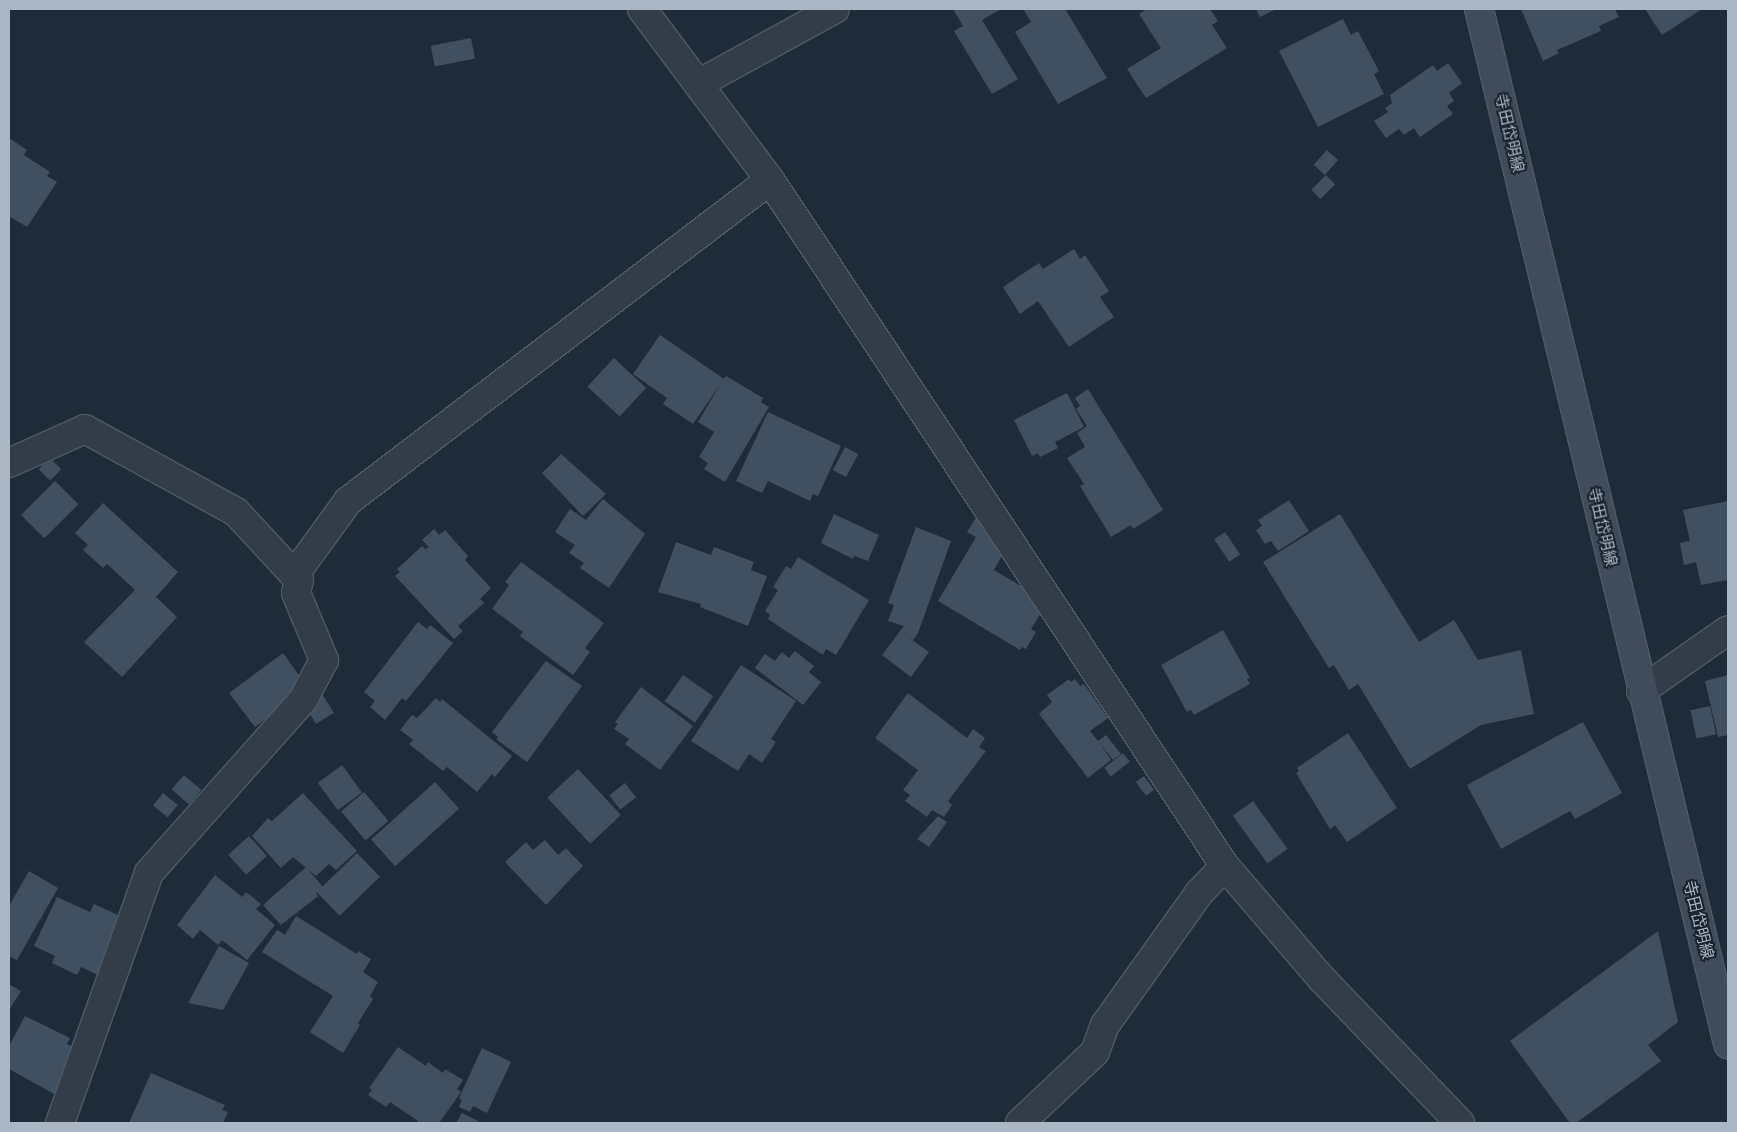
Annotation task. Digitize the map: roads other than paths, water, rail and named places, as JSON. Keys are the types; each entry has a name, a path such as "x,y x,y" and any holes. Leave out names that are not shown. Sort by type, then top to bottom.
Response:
{"main road":[{"name":"寺田岱明線","path":"1480,9 1641,691 1728,1044"}],"street":[{"path":"642,9 770,180 1225,866 1322,979 1460,1123"},
{"path":"698,84 835,9"},
{"path":"295,574 348,501 770,180"},
{"path":"9,463 85,429 236,512 299,580 296,593 324,660 304,700 149,873 60,1123"},
{"path":"1641,691 1728,630"},
{"path":"1020,1123 1095,1052 1105,1025 1198,893 1225,866"}]}
